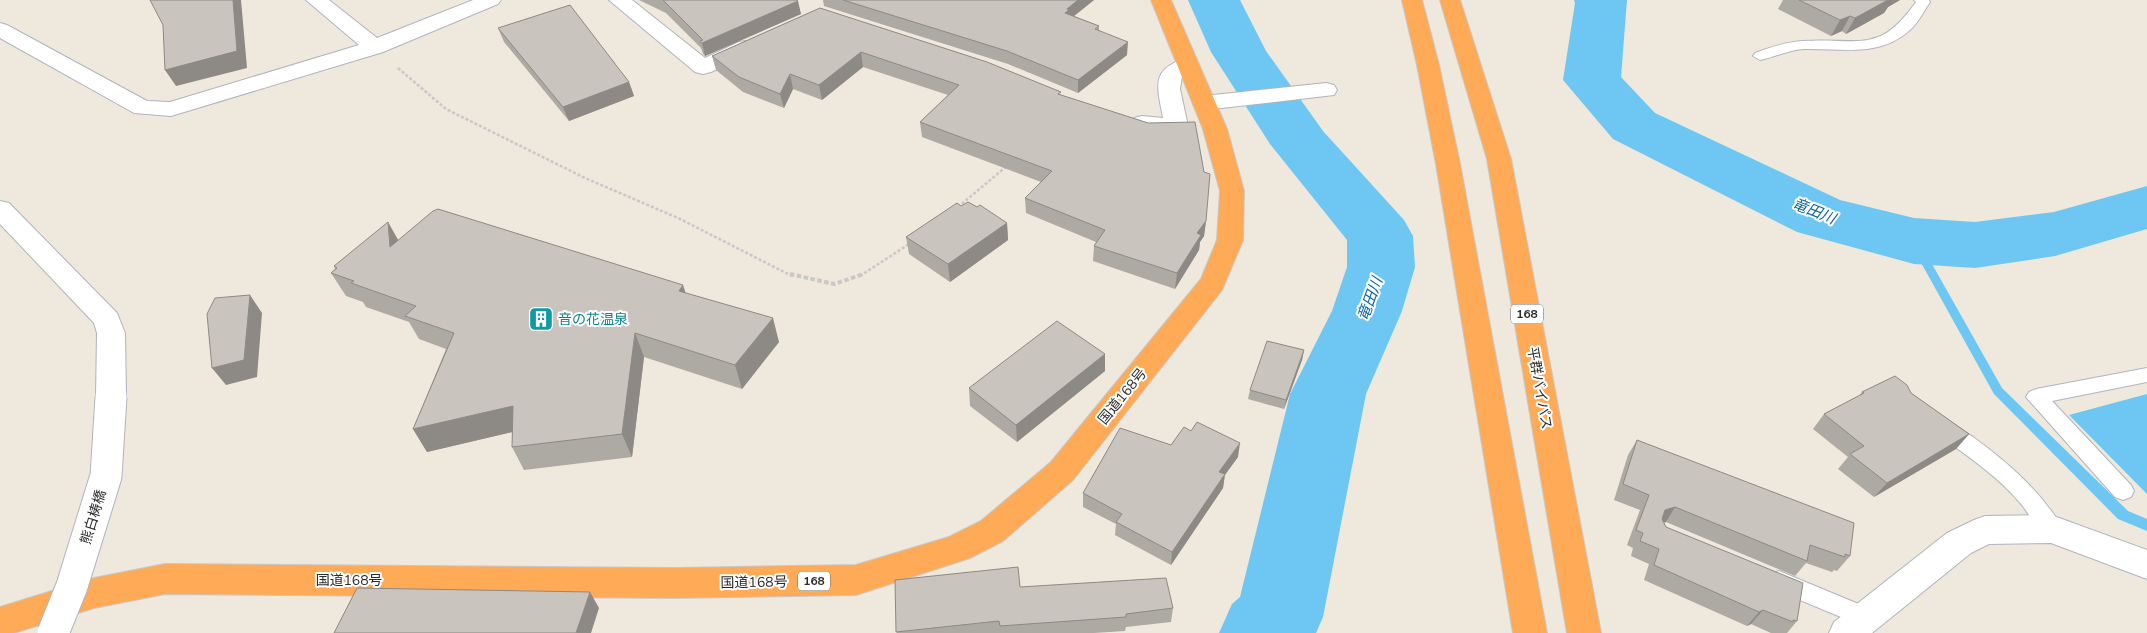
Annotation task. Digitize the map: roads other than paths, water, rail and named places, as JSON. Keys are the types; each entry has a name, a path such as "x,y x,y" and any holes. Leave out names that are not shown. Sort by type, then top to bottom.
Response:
{"highway":[{"name":"国道168号","path":"0,622 94,593 165,579 675,583 856,580 958,548 992,531 1062,470 1213,283 1230,240 1232,192 1215,129 1219,101 1188,65 1160,0"},
{"path":"1412,0 1423,40 1452,189 1513,522 1530,633"},
{"name":"平群バイパス","path":"1450,0 1499,158 1586,626"}],"street":[{"path":"316,0 376,47"},
{"path":"0,29 142,108 171,109 376,47 491,0"},
{"path":"619,0 703,67 766,38"},
{"path":"1118,116 1136,122 1176,126 1169,89 1172,72 1188,65"},
{"path":"1219,101 1326,90"},
{"name":"熊白梼橋","path":"0,209 92,301 107,320 111,333 111,397 106,476 72,586 53,633"},
{"path":"1855,625 1959,543 1985,530 2051,529 2096,544 2147,565"}],"lane":[{"path":"1760,56 1774,48 1792,46 1873,46 1886,42 1915,17 1923,2 1921,0"},
{"path":"2123,491 2036,398 2147,375"},
{"path":"1931,418 2009,476 2027,493 2051,529"},
{"path":"1756,571 1855,625"}],"water":[{"path":"2147,394 2147,494 2069,415"}],"waterway":[{"name":"竜田川","path":"1214,0 1239,52 1301,144 1380,236 1381,267 1367,311 1328,394 1279,617 1264,633"},
{"name":"竜田川","path":"1600,0 1602,2 1592,80 1634,126 1820,217 1914,241 1975,245 2055,234 2147,207"},
{"path":"1914,241 1998,391 2123,515 2147,525"}],"place":[{"name":"音の花温泉","path":"541,319"}]}
